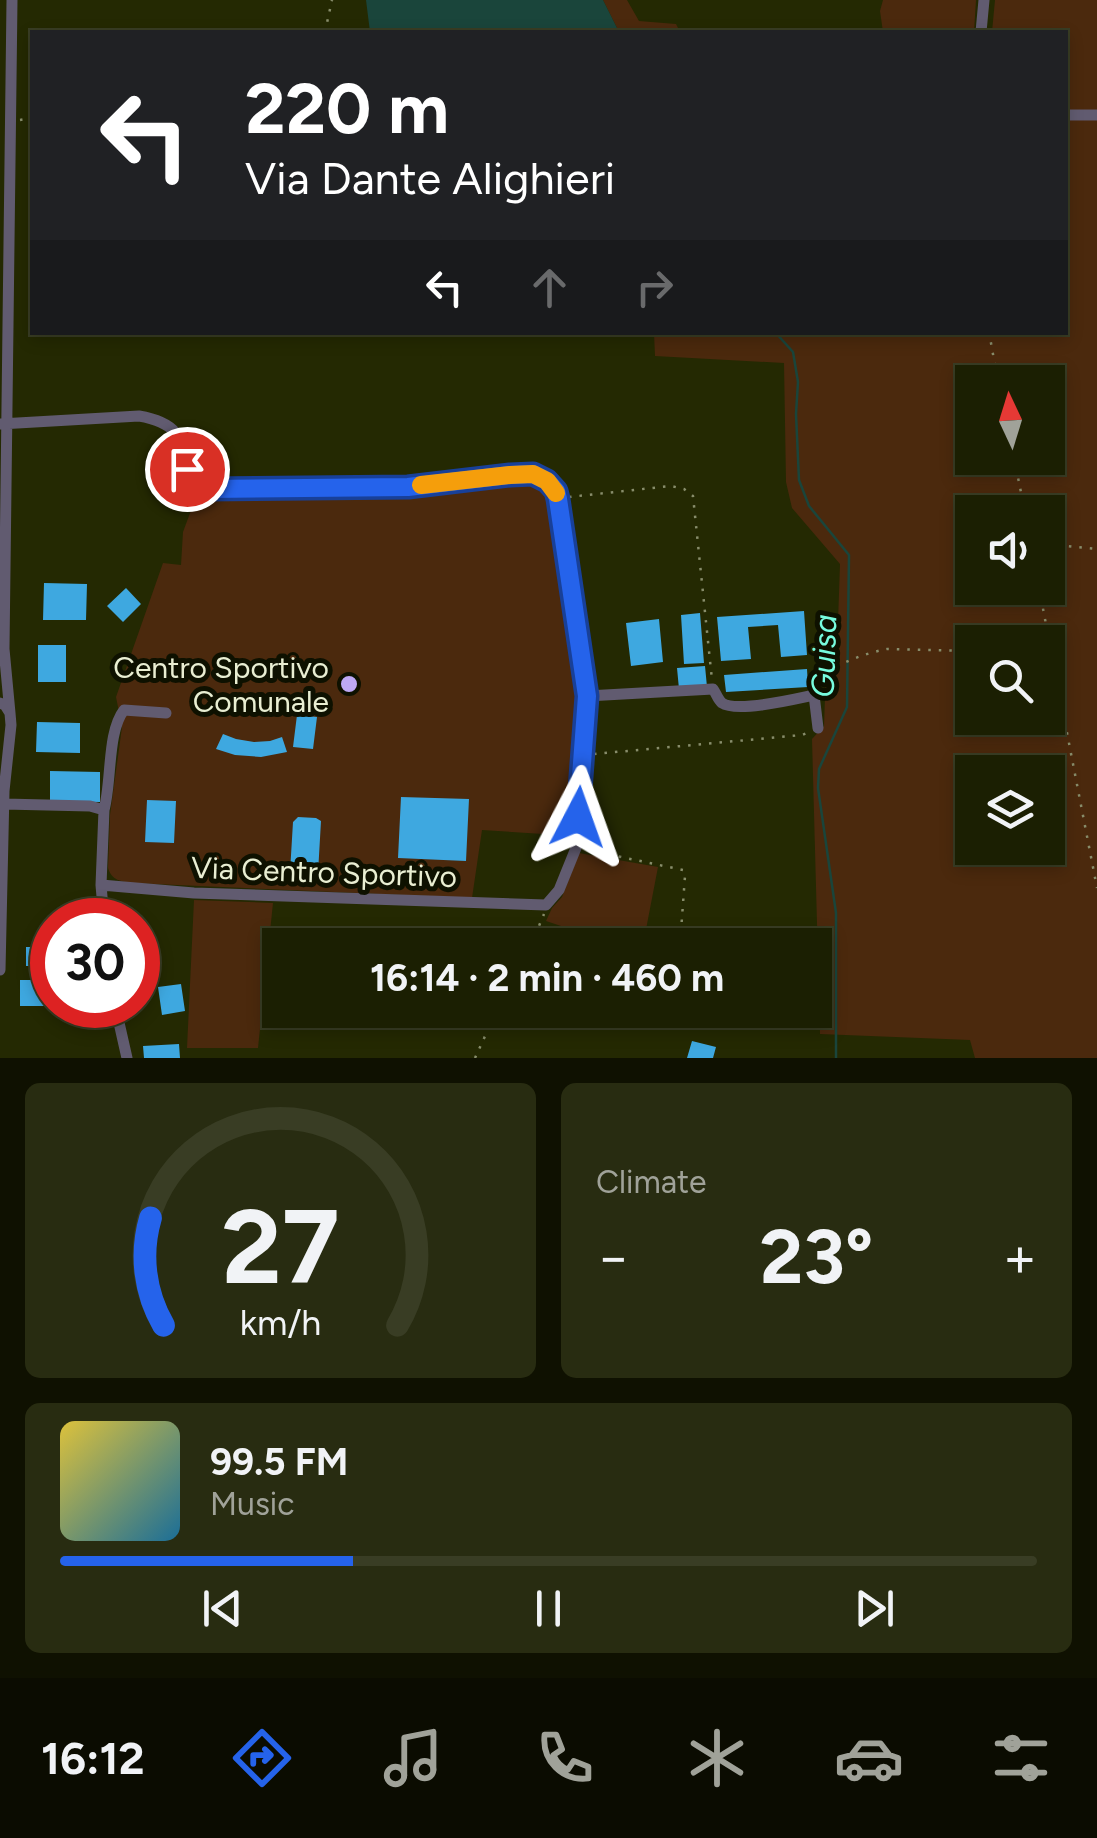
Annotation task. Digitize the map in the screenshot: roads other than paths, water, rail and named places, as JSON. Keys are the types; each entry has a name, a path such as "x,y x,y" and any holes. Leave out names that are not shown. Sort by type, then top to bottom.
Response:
{"street":[{"path":"0,970 10,719 2,655 12,0"},
{"path":"981,30 984,0"},
{"path":"1068,115 1097,116"},
{"path":"3,424 139,416 158,419 177,433 194,484 206,489 408,487 533,474 547,481 558,499 587,696 713,689 727,705 814,695 818,728"},
{"name":"Via Centro Sportivo","path":"101,885 194,893 546,905 559,890 576,848 587,696"},
{"path":"0,703 5,705 10,719 4,736 0,737"},
{"path":"102,898 104,810 116,722 124,710 166,713"},
{"path":"0,776 4,797"},
{"path":"4,797 104,810"},
{"path":"120,1028 127,1058"}],"water":[{"path":"366,0 603,0 618,30 370,30"}],"waterway":[{"name":"Guisa","path":"778,335 793,352 798,382 799,480 809,506 849,555 847,707 819,769 818,788 836,913 836,1058"}],"place":[{"name":"Centro Sportivo Comunale","path":"349,684"}]}
